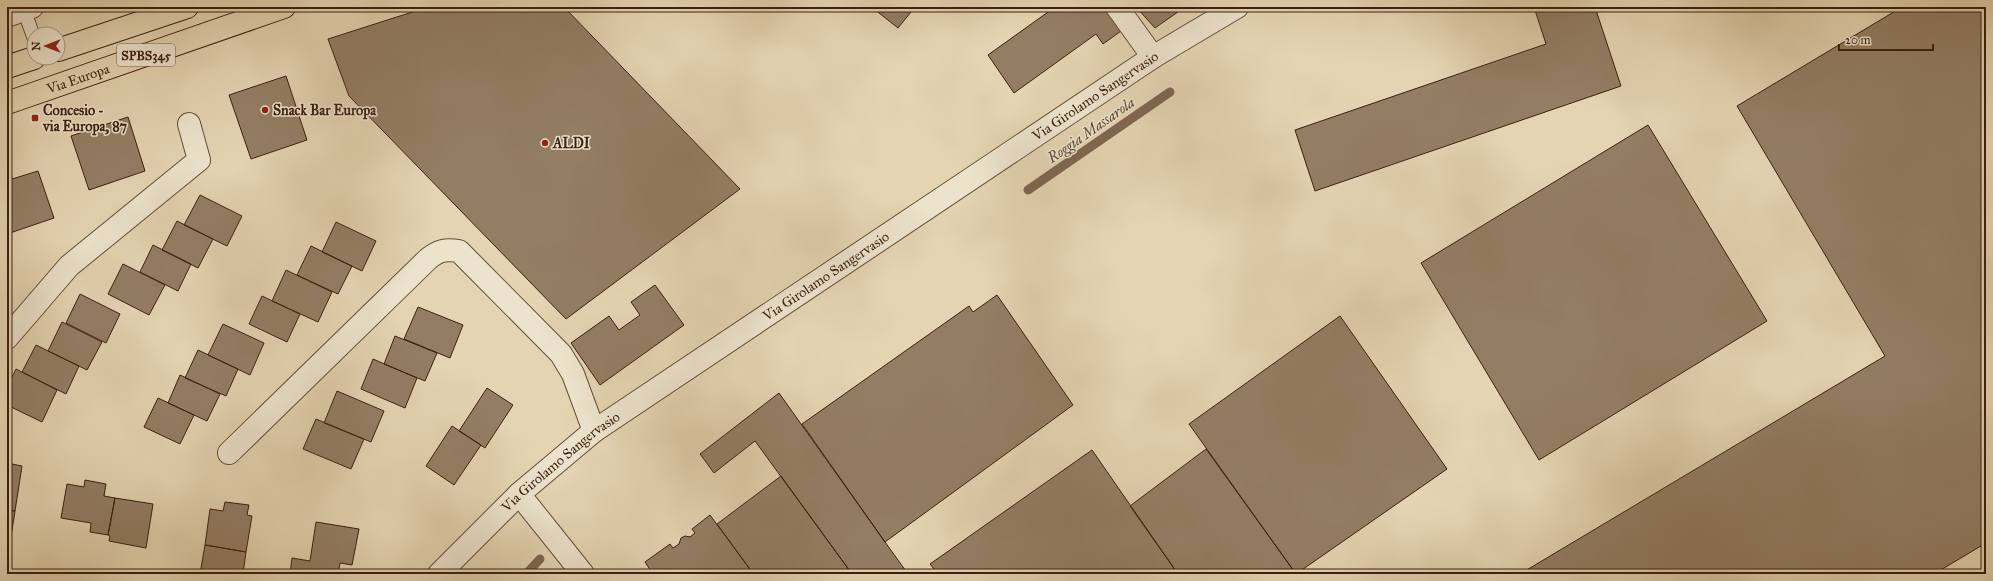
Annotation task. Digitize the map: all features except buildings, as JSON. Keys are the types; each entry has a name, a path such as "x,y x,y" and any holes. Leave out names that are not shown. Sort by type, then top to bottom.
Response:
{"main road":[{"name":"SPBS345","path":"66,47 187,7"},
{"name":"Via Europa","path":"7,103 284,7"},
{"path":"7,67 26,61"}],"street":[{"path":"1117,7 1153,57"},
{"name":"Via Girolamo Sangervasio","path":"439,574 519,494 594,431 1153,57 1237,7"},
{"path":"7,338 69,266 199,160 189,124"},
{"path":"229,453 428,259 437,252 448,249 459,251 561,354 573,374 594,431"},
{"path":"519,494 583,574"}],"lane":[{"path":"21,11 28,26"}],"waterway":[{"name":"Roggia Massarola","path":"1028,190 1170,92"},
{"name":"Roggia Massarola","path":"526,574 540,559"}],"place":[{"name":"Snack Bar Europa","path":"265,110"},
{"name":"Concesio - via Europa, 87","path":"35,118"},
{"name":"ALDI","path":"545,143"}]}
